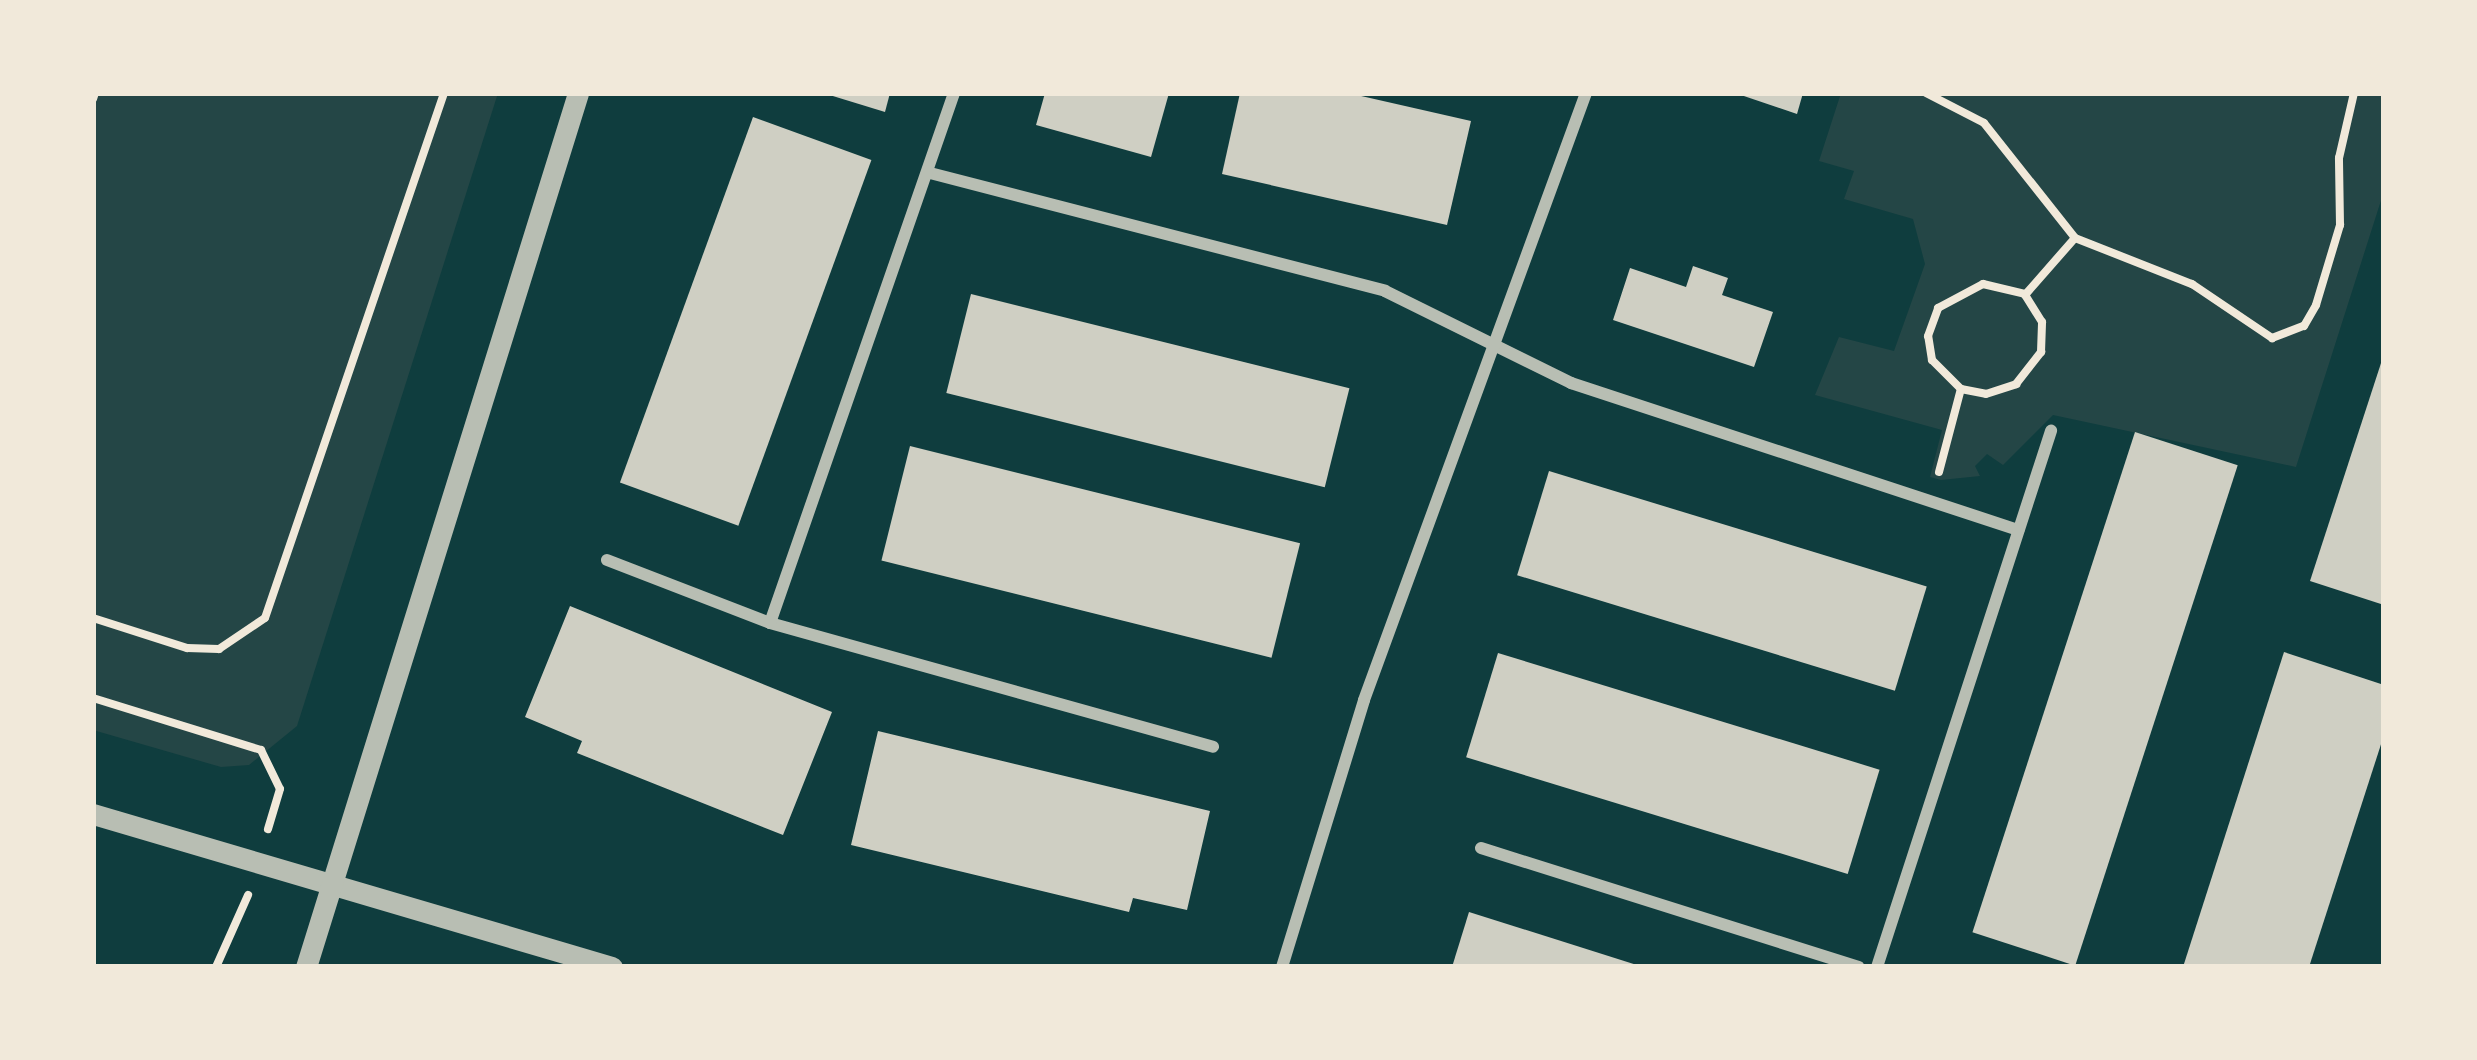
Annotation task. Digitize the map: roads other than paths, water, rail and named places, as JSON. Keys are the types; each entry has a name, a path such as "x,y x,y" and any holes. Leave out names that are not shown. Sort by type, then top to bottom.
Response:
{"street":[{"path":"306,967 578,93"},
{"path":"770,623 954,93"},
{"path":"1282,967 1364,700 1586,93"},
{"path":"930,173 1385,291 1571,383 2018,530"},
{"path":"1877,967 2051,431"},
{"path":"607,560 770,623 1213,747"},
{"path":"93,814 612,967"},
{"path":"1481,848 1859,967"}]}
